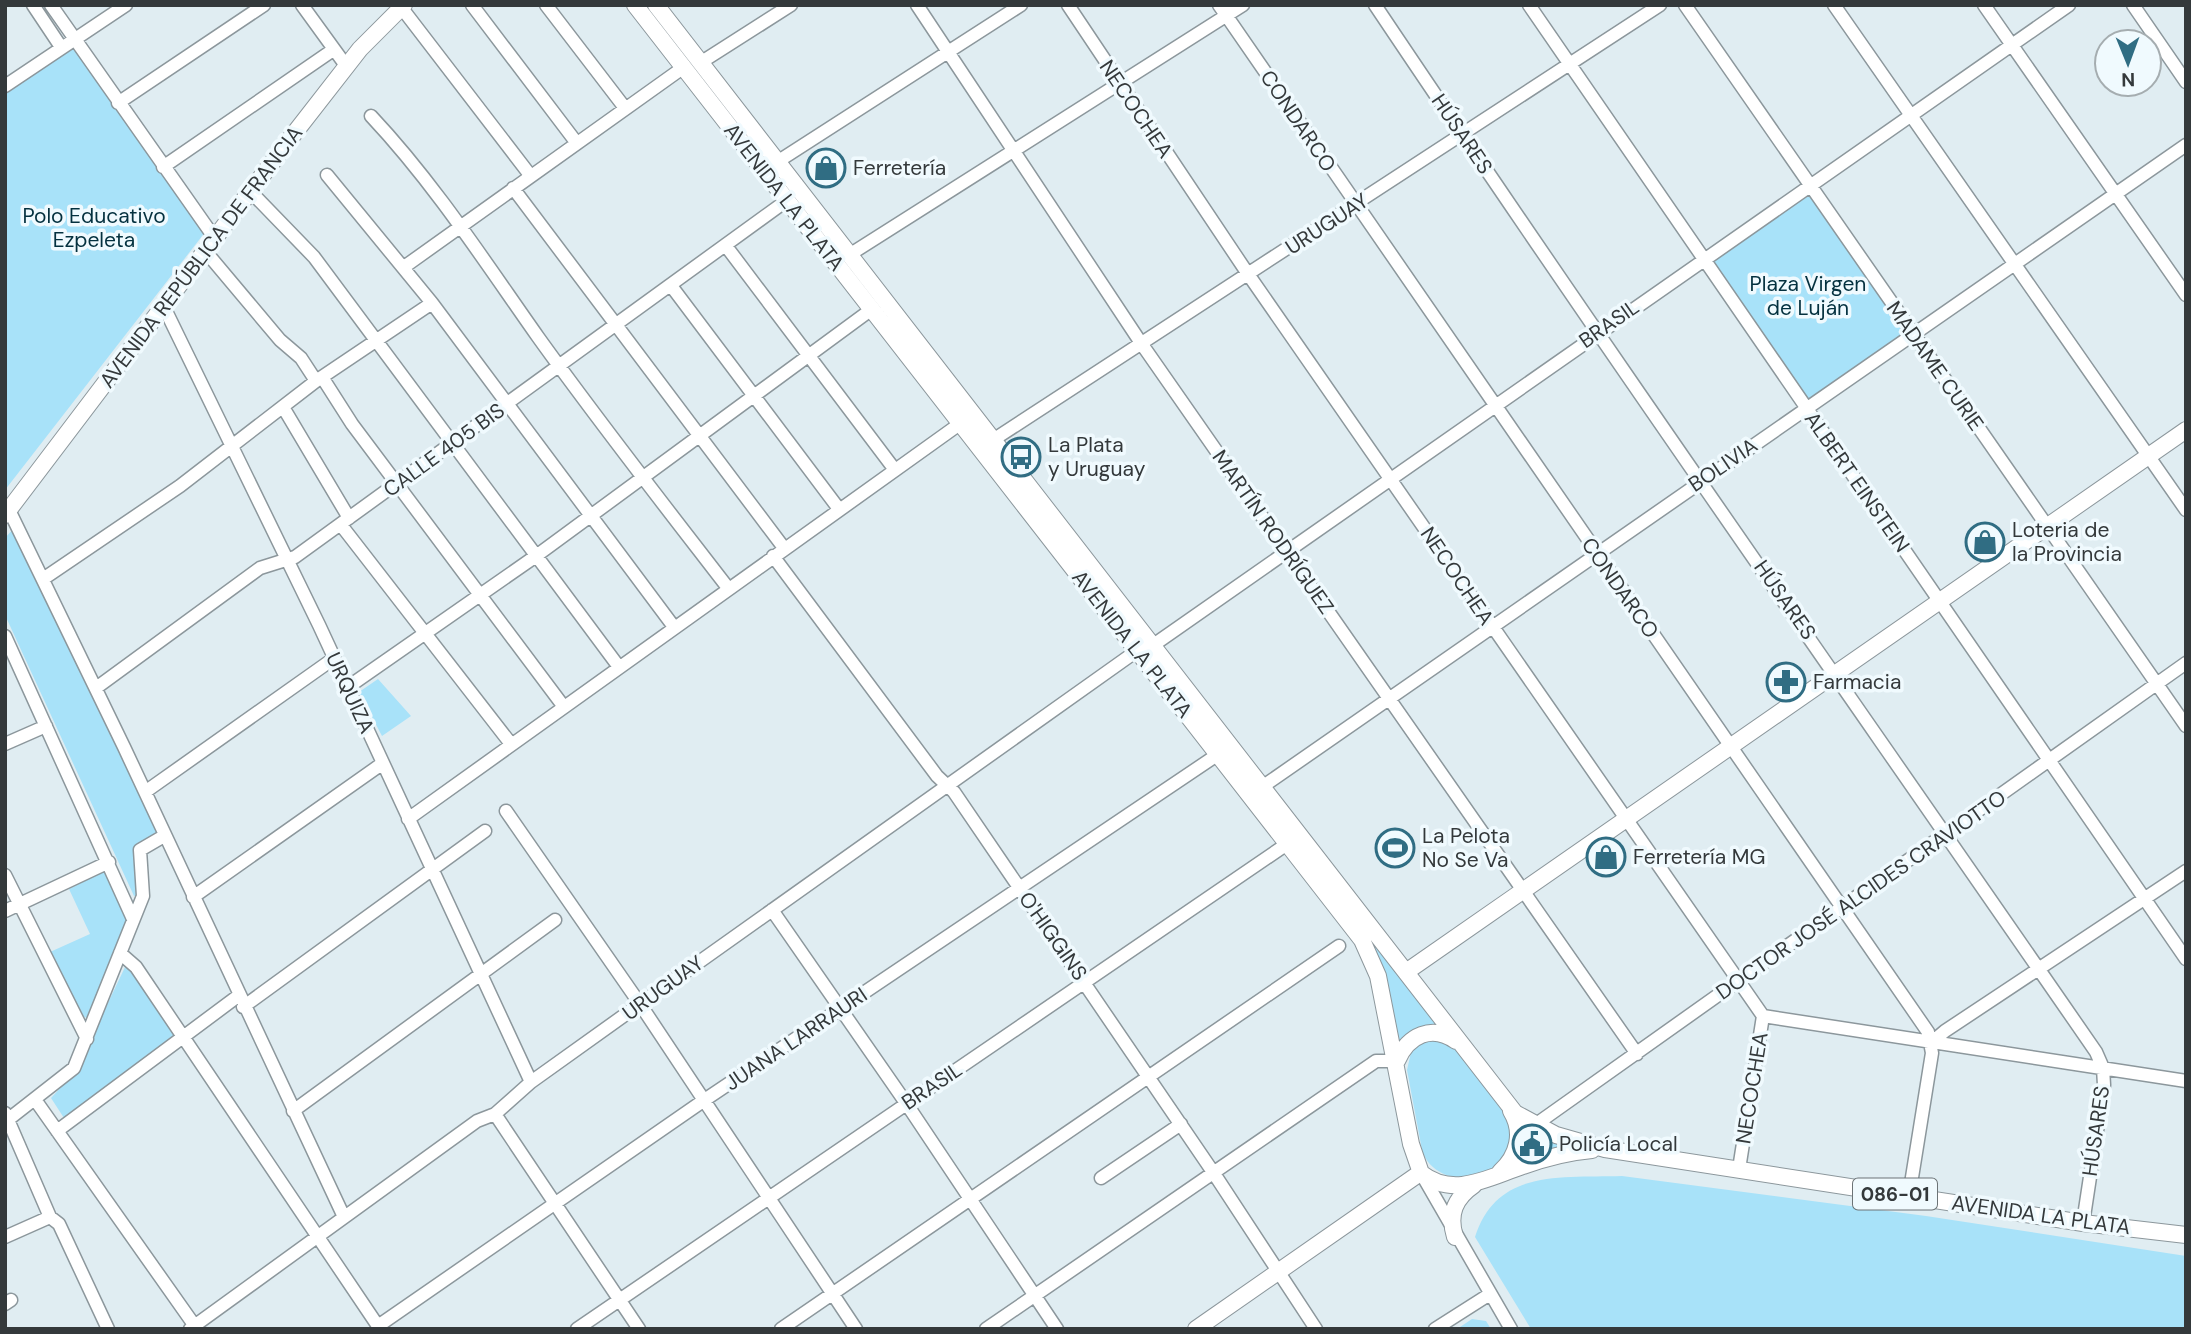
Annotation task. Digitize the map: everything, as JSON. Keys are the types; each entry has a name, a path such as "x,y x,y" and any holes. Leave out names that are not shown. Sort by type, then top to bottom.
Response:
{"main road":[{"name":"AVENIDA LA PLATA","path":"635,5 777,162 993,440 1145,648 1217,755 1355,930 1371,957 1397,1061 1411,1144 1420,1173 1445,1185 1475,1184 1546,1159 1605,1149"},
{"name":"AVENIDA LA PLATA","path":"656,5 692,65 786,201 961,423 1262,787 1509,1108 1535,1125 1563,1138 1605,1149 2083,1223 2186,1236"},
{"name":"AVENIDA REPÚBLICA DE FRANCIA","path":"7,513 347,67 368,41 403,6"},
{"path":"1406,972 2186,430"},
{"path":"1397,1061 1406,1045 1426,1032 1450,1037 1467,1050"},
{"path":"1492,1177 1505,1167 1517,1144 1518,1123 1509,1108"},
{"path":"1196,1329 1420,1173"},
{"path":"1455,1237 1452,1224 1455,1205 1464,1192 1475,1184"}],"street":[{"path":"33,5 61,47"},
{"path":"51,5 163,167 211,246 280,340 301,358 319,379 564,707"},
{"path":"5,86 126,5"},
{"path":"118,103 264,5"},
{"path":"302,5 347,67"},
{"path":"472,5 576,142"},
{"path":"546,5 625,108"},
{"path":"404,267 625,108 792,5"},
{"name":"MARTÍN RODRÍGUEZ","path":"917,5 1141,343 1287,550 1522,893 1637,1054"},
{"path":"777,162 1021,5"},
{"name":"NECOCHEA","path":"1068,5 1248,274 1763,1016 1739,1169"},
{"path":"849,256 1119,84 1223,11 1243,5"},
{"name":"HÚSARES","path":"1375,5 1596,333 1836,673 2096,1052 2103,1068 2104,1085 2083,1223"},
{"name":"ALBERT EINSTEIN","path":"1529,5 2186,959"},
{"name":"URUGUAY","path":"993,440 1660,5"},
{"name":"MADAME CURIE","path":"1685,5 2186,726"},
{"path":"1834,5 2186,510"},
{"path":"1984,5 2186,295"},
{"name":"BRASIL","path":"1145,648 2069,5"},
{"path":"2133,5 2186,82"},
{"path":"403,6 530,175"},
{"name":"CONDARCO","path":"1223,11 1596,554 1845,908 1932,1042"},
{"path":"163,167 333,50"},
{"path":"371,116 398,146 459,226 559,366 728,588"},
{"name":"BOLIVIA","path":"1262,787 1700,480 2186,145"},
{"path":"327,175 432,303 674,627"},
{"path":"513,188 784,548"},
{"path":"251,192 314,257 619,667"},
{"name":"CALLE 405 BIS","path":"96,688 260,568 295,557 616,324 672,287 786,201"},
{"path":"726,246 895,470"},
{"path":"672,287 839,509"},
{"path":"43,579 180,486 319,379 432,303"},
{"name":"URQUIZA","path":"164,307 348,687 531,1082"},
{"path":"348,687 536,556 872,309"},
{"path":"283,407 345,521 511,744"},
{"path":"408,819 961,423"},
{"path":"7,513 43,579 96,688 344,1217"},
{"name":"O'HIGGINS","path":"773,556 937,776 947,785 1149,1076 1316,1329"},
{"path":"5,636 133,919"},
{"name":"URUGUAY","path":"194,1328 477,1121 495,1114 531,1082 640,1004 947,785 1145,648"},
{"path":"145,792 333,659"},
{"name":"DOCTOR JOSÉ ALCIDES CRAVIOTTO","path":"1535,1125 1845,908 2186,663"},
{"path":"5,744 46,726"},
{"name":"JUANA LARRAURI","path":"379,1327 703,1101 1217,755"},
{"path":"193,897 383,763"},
{"path":"506,811 770,1196 856,1329"},
{"path":"57,1131 183,1037 241,1002 485,831"},
{"path":"108,1329 59,1224 50,1217 6,1118 36,1101 74,1068 143,896 139,850 164,836"},
{"name":"BRASIL","path":"577,1329 1287,844"},
{"path":"5,911 109,862"},
{"path":"1909,1196 1932,1042 2186,871"},
{"path":"5,875 87,1039"},
{"path":"772,910 906,1103 1057,1329"},
{"path":"293,1111 555,920"},
{"path":"781,1329 1339,946"},
{"path":"120,953 136,967 379,1327"},
{"path":"1763,1016 2186,1081"},
{"path":"986,1329 1376,1061 1397,1061"},
{"path":"36,1101 194,1328"},
{"path":"495,1114 639,1329"},
{"path":"1101,1178 1181,1124"},
{"path":"1420,1173 1511,1329"},
{"path":"5,1237 50,1217"},
{"path":"1435,1329 1490,1294"}],"green space":[{"path":"644,5 647,5 1440,1028 1400,1049 1384,974 1371,942"},
{"name":"Polo Educativo Ezpeleta","path":"74,45 206,231 5,490 5,91"},
{"name":"Plaza Virgen de Luján","path":"1810,184 1912,334 1805,408 1704,259"},
{"path":"14,528 158,835 137,845 134,851 140,895 134,896 5,615 5,538"},
{"path":"378,679 411,716 382,736 359,692"},
{"path":"107,870 127,918 93,1015 87,1018 82,1016 50,952 90,934 69,889"},
{"path":"126,965 177,1038 64,1118 51,1098 75,1072"},
{"path":"1432,1039 1459,1050 1508,1119 1513,1140 1503,1159 1490,1172 1456,1178 1435,1169 1422,1150 1407,1070 1412,1048"},
{"path":"1526,1129 1572,1146 1519,1159 1527,1141"},
{"path":"1622,1176 1926,1216 2186,1256 2186,1329 1531,1329 1475,1237 1485,1215 1499,1199 1515,1188 1534,1181"},
{"path":"1472,1319 1486,1321 1491,1329 1457,1329"}],"place":[{"name":"Ferretería","path":"826,168"},
{"name":"La Plata y Uruguay","path":"1021,457"},
{"name":"Loteria de la Provincia","path":"1985,542"},
{"name":"Farmacia","path":"1786,682"},
{"name":"La Pelota No Se Va","path":"1395,848"},
{"name":"Ferretería MG","path":"1606,857"},
{"name":"Policía Local","path":"1532,1144"}]}
